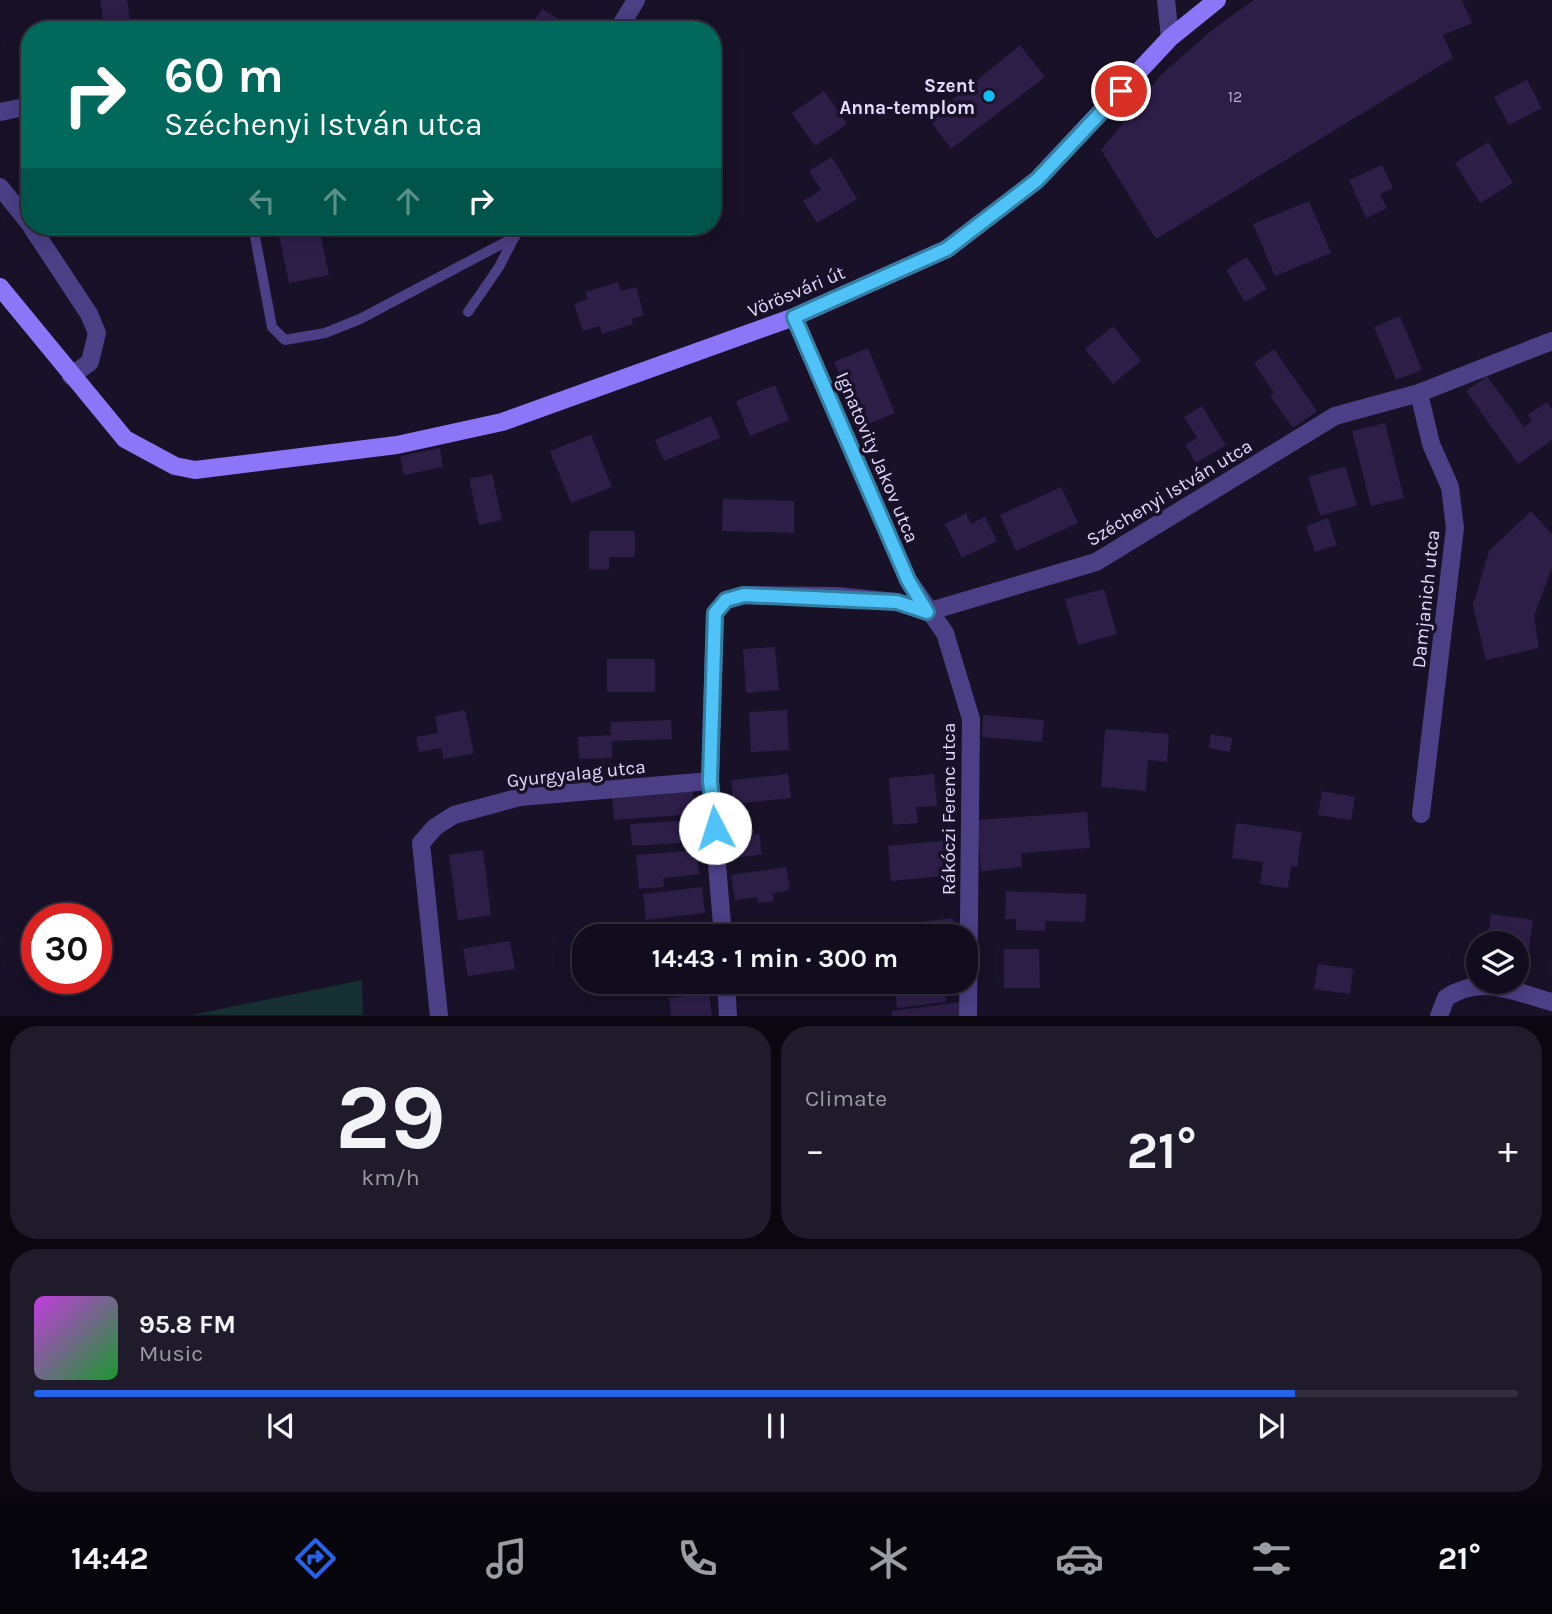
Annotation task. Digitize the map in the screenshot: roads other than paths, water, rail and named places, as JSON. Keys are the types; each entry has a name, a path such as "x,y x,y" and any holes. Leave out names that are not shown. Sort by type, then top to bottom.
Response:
{"main road":[{"name":"Vörösvári út","path":"0,287 125,439 175,466 195,470 397,445 502,422 794,317 947,249 1010,203 1065,152 1170,38 1217,0"}],"street":[{"path":"623,21 636,0"},
{"path":"1166,0 1170,38"},
{"path":"0,112 21,108"},
{"path":"0,187 21,214"},
{"path":"37,235 89,314 97,333 90,362 71,376"},
{"name":"Ignatovity Jakov utca","path":"794,317 908,580 927,612"},
{"name":"Széchenyi István utca","path":"927,612 1096,562 1335,416 1419,393 1552,341"},
{"name":"Damjanich utca","path":"1419,393 1432,444 1450,487 1455,528 1421,814"},
{"path":"722,924 710,781 715,613 726,600 744,595 897,602 927,612"},
{"name":"Rákóczi Ferenc utca","path":"927,612 945,633 971,719 968,1016"},
{"name":"Gyurgyalag utca","path":"439,1016 421,843 435,827 454,815 520,797 710,781"},
{"path":"1439,1016 1446,999 1472,985 1484,985 1552,1002"},
{"path":"727,994 728,1016"}],"lane":[{"path":"255,235 272,327 285,340 325,333 360,319 514,237"},
{"path":"468,312 499,267 514,237"}],"place":[{"name":"Szent Anna-templom","path":"989,96"}]}
